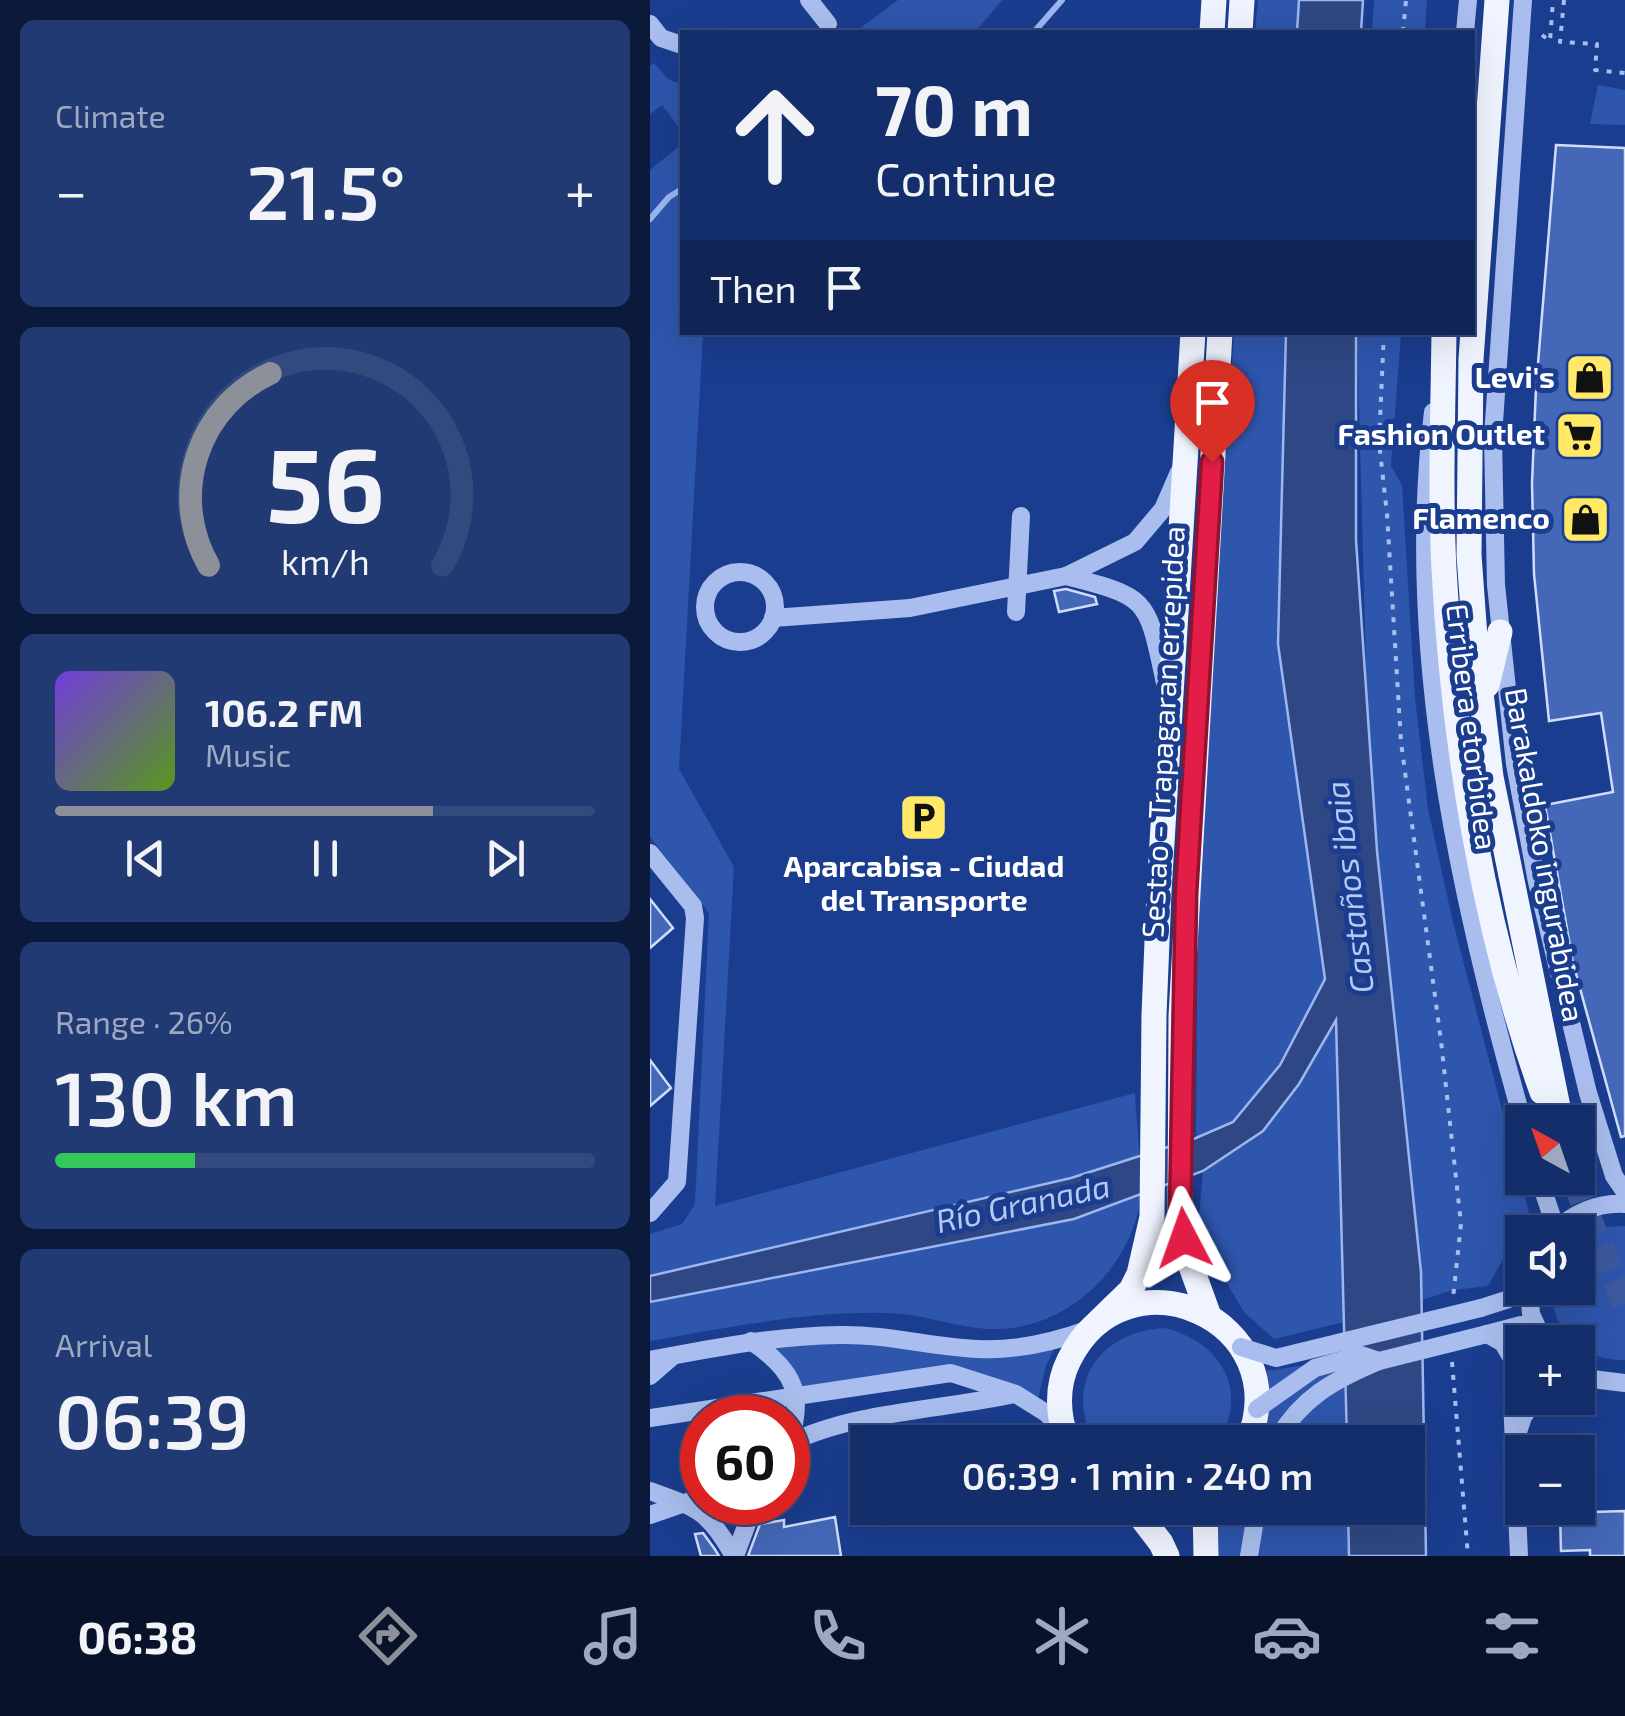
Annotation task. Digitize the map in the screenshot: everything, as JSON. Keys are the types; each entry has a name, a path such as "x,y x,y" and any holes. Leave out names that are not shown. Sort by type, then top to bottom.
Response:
{"main road":[{"path":"1212,30 1214,0"},
{"path":"1240,30 1242,0"},
{"name":"Barakaldoko ingurabidea","path":"1475,304 1497,0"},
{"name":"Sestao - Trapagaran errepidea","path":"1063,1425 1059,1408 1063,1376 1076,1346 1131,1290 1139,1274 1152,1217 1154,1015 1193,335"},
{"name":"Sestao - Trapagaran errepidea","path":"1209,1316 1188,1258 1180,1217 1181,1016 1220,335"},
{"name":"Barakaldoko ingurabidea","path":"1443,335 1444,569 1458,721 1484,878 1515,1017 1550,1105"},
{"name":"Barakaldoko ingurabidea","path":"1473,335 1469,555 1482,704 1491,776 1554,1105"},
{"path":"1482,704 1500,632"},
{"path":"1094,1326 1130,1307 1164,1302 1188,1306 1209,1316 1241,1346 1254,1373 1257,1409 1253,1425"},
{"path":"1147,1525 1166,1556"},
{"path":"1205,1525 1206,1556"}],"street":[{"path":"809,0 828,24"},
{"path":"1465,30 1468,0"},
{"name":"Erribera etorbidea","path":"1523,0 1493,437 1500,632 1516,764 1548,932 1588,1093 1614,1176 1625,1192"},
{"path":"650,24 662,38 680,45"},
{"name":"Erribera etorbidea","path":"1443,335 1427,460 1425,571 1431,652 1460,861 1496,1027 1518,1105"},
{"path":"773,618 773,596 751,574 729,573 706,596 706,617 718,635 739,642 760,636 773,618 910,608 1066,576 1122,550 1150,528 1164,510 1184,458"},
{"path":"1016,612 1021,516"},
{"path":"1066,576 1128,593 1143,607 1154,634 1170,704"},
{"path":"650,1213 677,1182 695,918 693,906 654,860"},
{"path":"1576,1215 1595,1206 1625,1204"},
{"path":"1241,1346 1276,1358 1505,1300"},
{"path":"650,1360 751,1340 843,1335 979,1349 1037,1345 1094,1326"},
{"path":"1285,1425 1307,1399 1336,1379 1379,1361 1505,1329"},
{"path":"1487,1334 1503,1343 1514,1362 1515,1435"},
{"path":"751,1340 789,1375 796,1395 951,1373 1016,1394 1046,1413 1056,1425"},
{"path":"1257,1409 1315,1368 1360,1354 1379,1361"},
{"path":"650,1376 674,1355"},
{"path":"1595,1378 1625,1383"},
{"path":"810,1433 850,1422 1016,1394"},
{"path":"650,1418 680,1413"},
{"path":"650,1491 680,1497"},
{"path":"650,1514 680,1505"},
{"path":"714,1525 734,1556"},
{"path":"734,1556 746,1525"},
{"path":"1248,1556 1254,1525"},
{"path":"1519,1525 1520,1556"}],"path":[{"path":"1403,30 1406,0"},
{"path":"1522,20 1550,41 1553,0"},
{"path":"1564,0 1560,42 1597,44 1595,70 1625,73"},
{"path":"1384,335 1379,442 1388,514 1400,742 1441,1041 1461,1224 1453,1308"},
{"path":"1452,1361 1468,1556"}],"shaded area":[{"path":"898,0 1002,0 977,30 858,30"},
{"path":"1258,0 1300,0 1298,30 1255,30"},
{"path":"1374,0 1427,0 1425,30 1372,30"},
{"path":"654,63 668,79 680,84 680,128 662,105 650,114 650,66"},
{"path":"1598,85 1625,90 1625,125 1590,124"},
{"path":"680,146 680,335 703,335 679,769 734,867 715,1206 1135,1093 1140,1197 1131,1233 1105,1276 1066,1309 1042,1320 991,1329 898,1314 855,1313 767,1321 650,1341 650,1234 682,1224 695,1204 709,913 650,837 650,170"},
{"path":"1234,335 1286,335 1278,644 1325,980 1280,1065 1233,1122 1196,1138 1198,874"},
{"path":"1357,335 1401,335 1391,466 1402,485 1415,698 1428,809 1505,1121 1505,1195 1524,1195 1529,1213 1505,1215 1505,1256 1488,1286 1453,1290 1422,1300 1377,851 1367,704"},
{"path":"1337,1018 1344,1322 1274,1339 1244,1312 1213,1260 1199,1217 1203,1171 1263,1131 1299,1084"},
{"path":"1625,1226 1625,1360 1595,1355 1595,1325 1560,1325 1553,1305 1595,1305 1595,1233"},
{"path":"1164,1328 1184,1334 1214,1356 1230,1387 1226,1425 1088,1425 1083,1400 1094,1364 1122,1339"},
{"path":"843,1335 979,1349 1059,1340 1046,1365 1035,1412 970,1377 796,1395 751,1341"},
{"path":"1344,1359 1346,1425 1249,1425 1253,1373"},
{"path":"1211,1525 1348,1525 1349,1556 1206,1556"}],"water":[{"path":"1299,0 1363,0 1361,30 1297,30"},
{"path":"1286,335 1356,335 1356,540 1377,851 1421,1272 1424,1425 1347,1425 1336,1020 1299,1084 1263,1131 1203,1171 1074,1219 650,1302 650,1276 1071,1178 1196,1138 1233,1122 1280,1065 1325,979 1278,644"},
{"path":"1425,1499 1426,1556 1349,1556 1348,1525 1425,1525"}],"building":[{"name":"Fashion Outlet","path":"1556,145 1625,148 1625,1136 1621,1137 1573,963 1545,805 1613,792 1601,713 1549,721 1534,574 1536,388"},
{"path":"1066,589 1095,597 1097,604 1059,612 1054,591"},
{"path":"650,899 673,928 650,948"},
{"path":"650,1060 671,1088 650,1106"},
{"path":"1625,1511 1625,1556 1590,1556 1590,1550 1561,1551 1560,1525 1595,1525 1595,1512"},
{"path":"835,1517 841,1556 748,1556 760,1525 784,1527 810,1525"},
{"path":"703,1533 719,1556 701,1556 695,1534"}],"waterway":[{"path":"1036,30 1062,0"},
{"path":"650,219 680,190"}],"tunnel":[{"path":"1580,1195 1625,1307"}],"place":[{"name":"Levi's","path":"1590,378"},
{"name":"Fashion Outlet","path":"1580,435"},
{"name":"Flamenco","path":"1585,519"},
{"name":"Aparcabisa - Ciudad del Transporte","path":"924,818"}],"route":[{"path":"1184,1238 1180,1217 1181,1016 1212,462"}],"water label":[{"name":"Castaños ibaia","path":"1350,887"},
{"name":"Río Granada","path":"1023,1204"}]}
